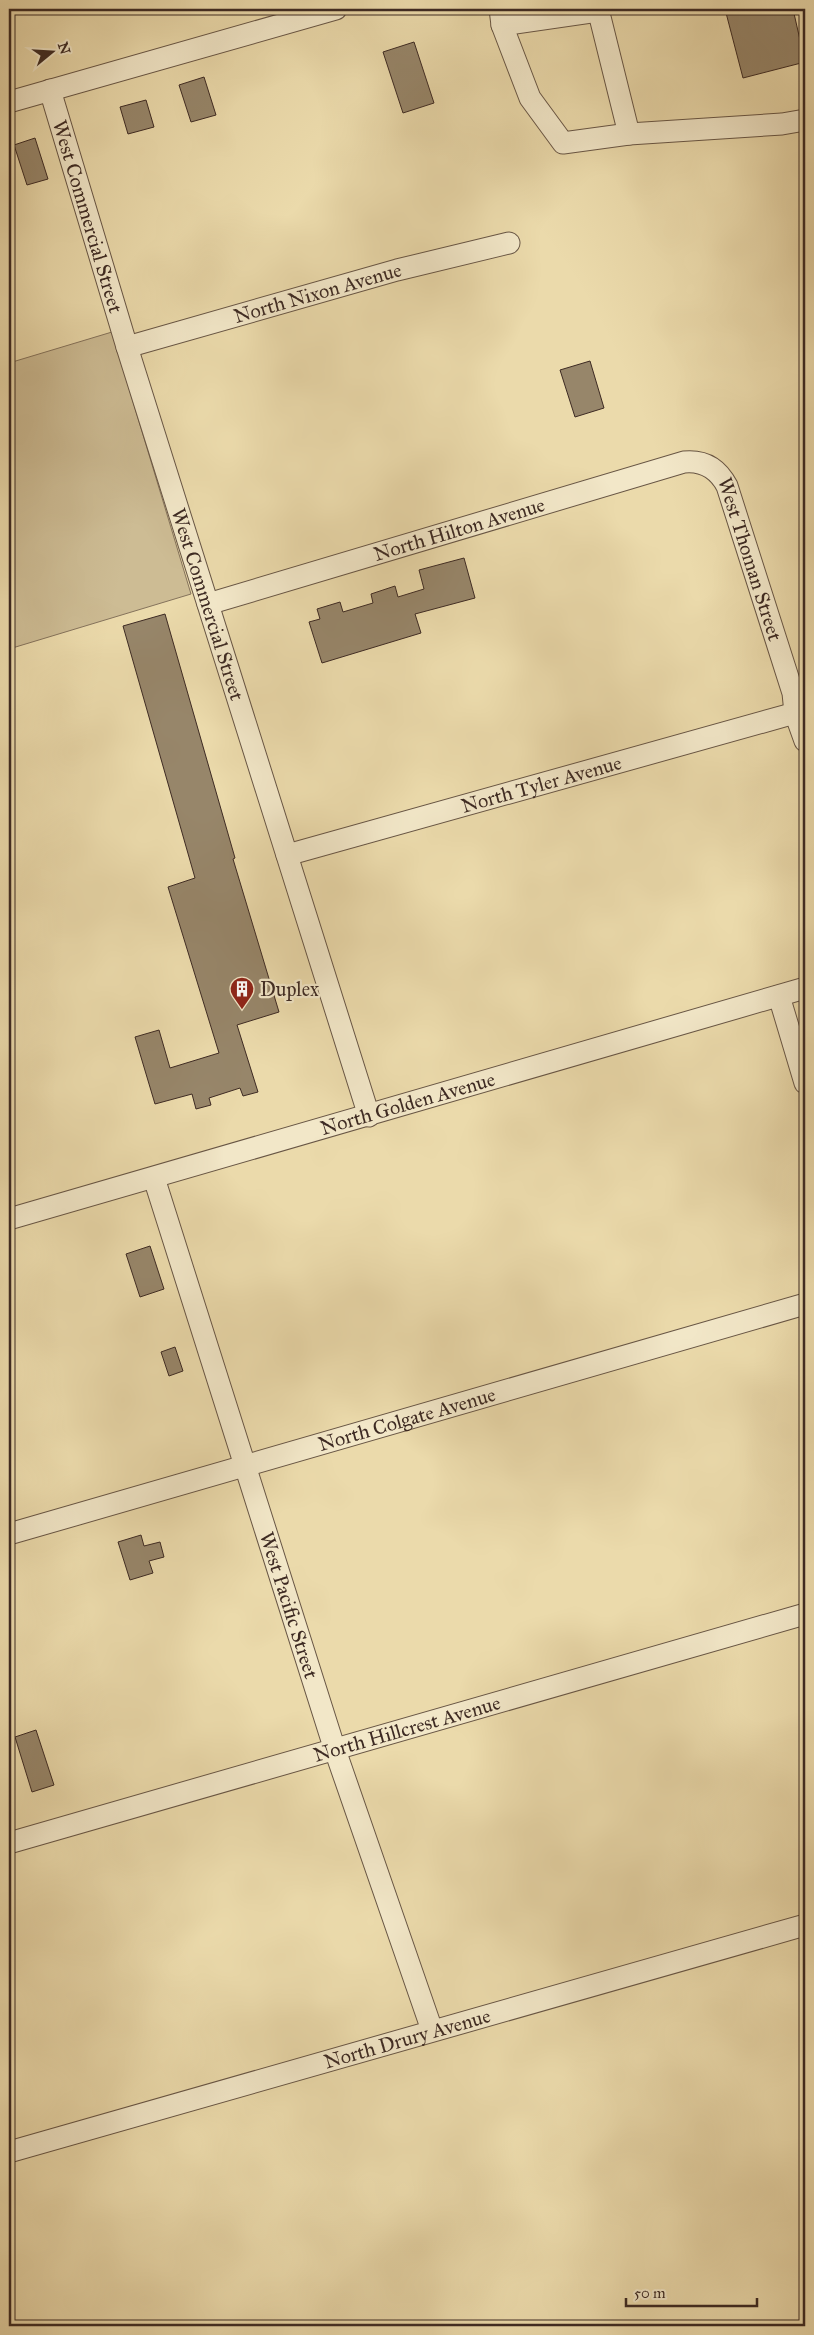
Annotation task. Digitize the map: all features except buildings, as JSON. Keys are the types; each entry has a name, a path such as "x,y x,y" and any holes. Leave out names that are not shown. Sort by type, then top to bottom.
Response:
{"street":[{"path":"9,102 336,9"},
{"path":"629,134 598,10 501,17 530,98 563,143 629,134 782,124 805,120"},
{"name":"West Commercial Street","path":"50,90 127,347 369,1116"},
{"name":"North Nixon Avenue","path":"127,347 397,270 509,243"},
{"name":"North Hilton Avenue","path":"208,604 684,462 696,462 712,467"},
{"name":"West Thoman Street","path":"712,467 723,478 727,486 793,693 795,713 805,741"},
{"name":"North Tyler Avenue","path":"287,855 795,713"},
{"name":"North Golden Avenue","path":"9,1219 805,988"},
{"path":"779,996 805,1082"},
{"name":"West Pacific Street","path":"154,1178 335,1750 432,2030"},
{"name":"North Colgate Avenue","path":"9,1534 805,1304"},
{"name":"North Hillcrest Avenue","path":"9,1843 805,1614"},
{"name":"North Drury Avenue","path":"9,2152 805,1925"}],"shaded area":[{"path":"112,332 191,594 9,649 9,363"}],"place":[{"name":"Duplex","path":"242,1010"}]}
